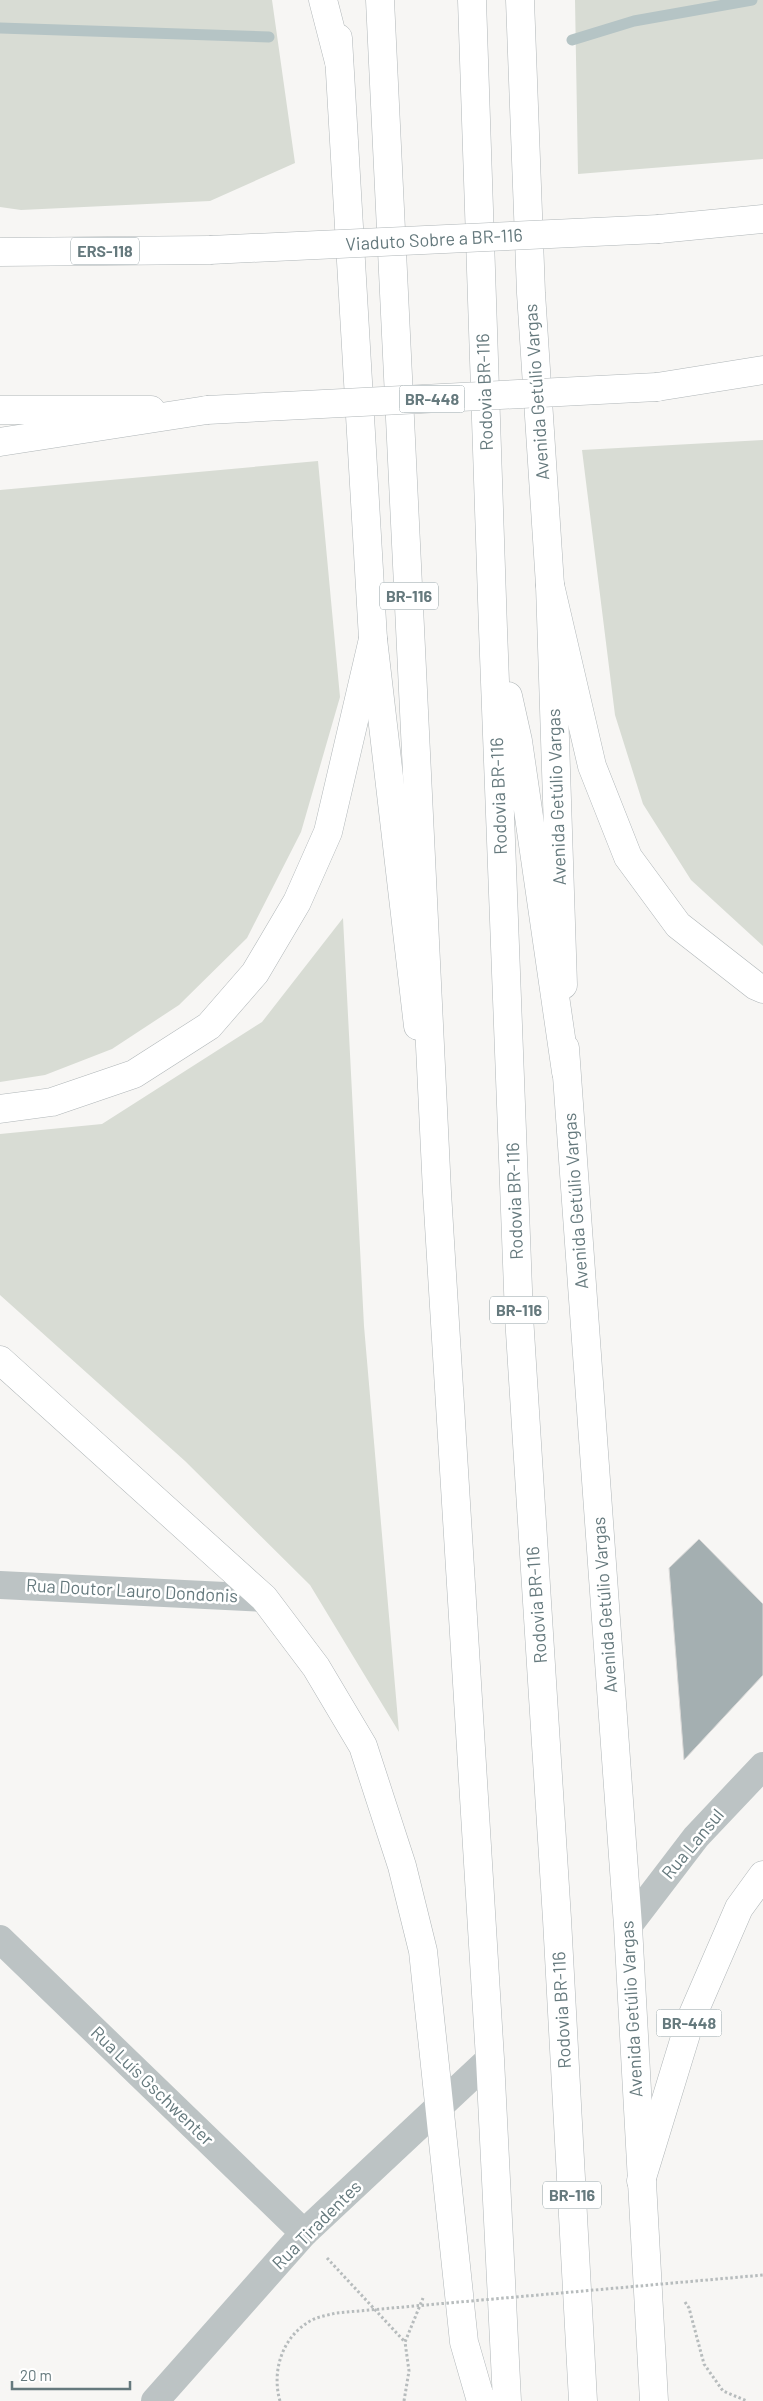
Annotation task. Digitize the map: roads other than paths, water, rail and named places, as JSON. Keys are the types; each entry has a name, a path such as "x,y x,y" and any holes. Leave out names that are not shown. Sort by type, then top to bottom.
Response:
{"highway":[{"path":"323,0 340,62"},
{"path":"337,0 373,639 437,1192"},
{"name":"BR-116","path":"380,0 437,1192 490,2058 507,2401"},
{"name":"Rodovia BR-116","path":"472,0 519,1316 557,1919 583,2401"},
{"name":"Avenida Getúlio Vargas","path":"520,0 531,293 550,585 566,1072 628,1926 654,2401"},
{"name":"Viaduto Sobre a BR-116","path":"0,252 210,250 659,229 763,219"},
{"name":"BR-448","path":"207,410 657,387 758,372"},
{"path":"0,410 207,410"},
{"path":"0,442 207,410"},
{"path":"550,585 592,766 628,857 678,925 756,986 763,989"},
{"name":"BR-116","path":"493,629 518,741 566,1072"},
{"path":"0,1109 52,1102 134,1074 209,1026 255,973 297,902 328,832 373,639"},
{"path":"0,1360 264,1598 316,1668 363,1746 402,1866 423,1951 464,2342 481,2401"},
{"name":"BR-448","path":"641,2182 690,2021 739,1908 763,1875"}],"street":[{"name":"Rua Doutor Lauro Dondonis","path":"0,1585 264,1598"},
{"name":"Rua Lansul","path":"628,1926 696,1836 763,1766"},
{"name":"Rua Luís Gschwenter","path":"0,1939 304,2233"},
{"name":"Rua Tiradentes","path":"155,2401 304,2233 490,2058"}],"waterway":[{"path":"572,40 634,21 752,0"},
{"path":"0,28 269,37"}]}
